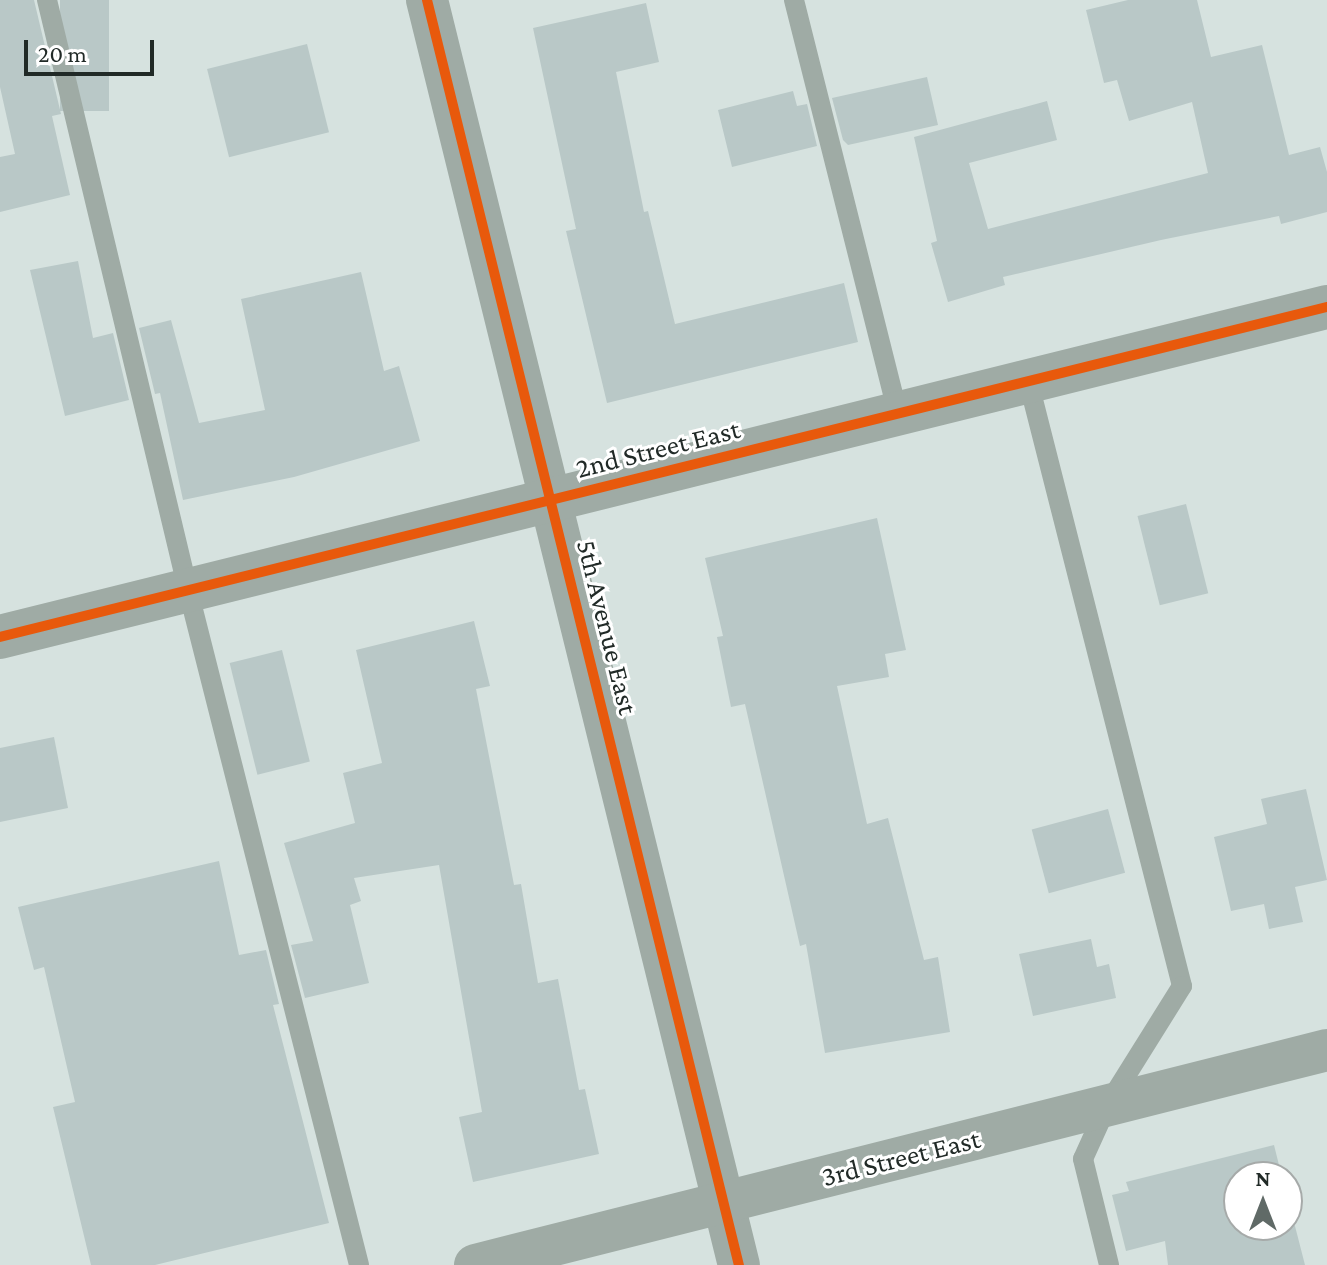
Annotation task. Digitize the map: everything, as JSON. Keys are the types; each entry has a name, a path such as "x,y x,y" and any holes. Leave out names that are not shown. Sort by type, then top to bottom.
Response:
{"street":[{"name":"5th Avenue East","path":"427,0 739,1265"},
{"name":"2nd Street East","path":"0,637 1029,384 1327,307"},
{"name":"3rd Street East","path":"475,1265 1327,1050"}],"lane":[{"path":"47,0 188,590 359,1265"},
{"path":"794,0 898,414"},
{"path":"1029,384 1182,986 1107,1106 1083,1159 1109,1265"}],"building":[{"path":"0,0 34,0 61,114 52,116 70,195 0,212 0,157 15,154 0,87"},
{"path":"60,0 109,0 109,111 60,111"},
{"path":"1128,0 1197,0 1211,57 1262,45 1289,155 1320,147 1327,172 1327,212 1281,224 1279,216 1003,277 1005,285 948,302 931,243 937,241 914,137 1047,101 1057,140 969,163 988,229 1208,173 1192,102 1129,121 1117,80 1104,83 1086,10"},
{"path":"646,3 659,62 616,72 644,212 648,211 675,324 844,283 858,342 607,403 566,231 576,229 533,28"},
{"path":"307,44 329,132 229,157 207,69"},
{"path":"927,77 938,125 848,145 843,140 832,98"},
{"path":"793,91 797,106 807,104 817,146 732,167 718,110"},
{"path":"78,261 93,338 113,333 129,400 65,416 30,270"},
{"path":"361,272 384,371 399,366 420,441 294,477 183,500 160,393 155,394 139,328 171,320 199,423 265,410 241,299"},
{"path":"1186,504 1208,593 1160,605 1137,516"},
{"path":"877,518 906,650 885,654 889,677 837,686 867,824 888,818 924,960 938,957 950,1032 825,1053 806,944 800,946 745,704 731,707 717,637 723,636 705,558"},
{"path":"474,621 490,686 476,689 514,885 521,884 538,983 558,979 579,1090 585,1089 599,1154 473,1182 459,1117 482,1112 439,865 354,878 361,901 350,905 369,983 305,998 291,945 313,941 284,843 355,823 343,773 382,763 356,650"},
{"path":"282,650 310,762 257,775 230,663"},
{"path":"54,737 68,808 0,822 0,748"},
{"path":"1306,789 1327,880 1295,887 1303,922 1269,929 1264,904 1231,911 1214,837 1267,824 1261,799"},
{"path":"1108,809 1125,873 1049,893 1032,829"},
{"path":"219,861 239,955 266,950 279,1004 273,1005 329,1223 155,1265 91,1265 53,1107 75,1102 44,967 34,970 18,907"},
{"path":"1091,939 1097,967 1109,964 1116,998 1033,1016 1019,954"},
{"path":"1274,1145 1278,1161 1223,1161 1223,1241 1299,1241 1305,1265 1168,1265 1165,1241 1126,1251 1112,1195 1129,1191 1126,1182"}],"cycle path":[{"path":"427,0 739,1265"},
{"path":"0,637 1327,307"}]}
